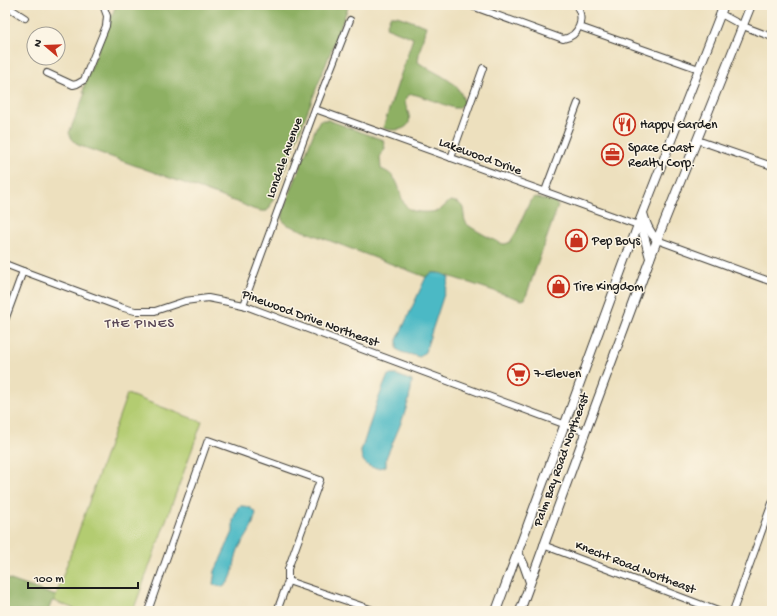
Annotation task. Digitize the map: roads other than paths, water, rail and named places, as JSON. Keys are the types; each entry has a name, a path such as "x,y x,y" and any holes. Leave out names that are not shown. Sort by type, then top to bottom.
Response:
{"main road":[{"name":"Palm Bay Road Northeast","path":"496,611 638,225 724,5"},
{"name":"Palm Bay Road Northeast","path":"520,611 543,545 650,258 751,5"},
{"path":"643,213 647,227 657,240"},
{"path":"638,225 643,232 650,258"},
{"path":"518,552 530,582"}],"street":[{"path":"5,5 25,18"},
{"path":"47,73 73,84 81,83 84,80 106,26 107,16 103,5"},
{"path":"469,5 563,39 576,32 580,27 581,15 576,5"},
{"path":"721,14 743,26 772,37"},
{"name":"Londale Avenue","path":"243,305 315,108 350,20"},
{"path":"580,27 699,69"},
{"path":"451,158 483,68"},
{"path":"545,191 578,103"},
{"name":"Lakewood Drive","path":"315,108 638,225"},
{"path":"697,140 772,166"},
{"path":"657,240 772,282"},
{"name":"Pinewood Drive Northeast","path":"5,264 120,307 136,311 155,311 185,301 208,298 243,305 564,426 585,432"},
{"path":"5,320 23,271"},
{"path":"148,611 208,440 320,480 288,569 288,580 277,611"},
{"path":"733,611 772,503"},
{"name":"Knecht Road Northeast","path":"543,545 718,611"},
{"path":"288,580 376,611"}],"water":[{"path":"432,273 445,275 449,278 425,352 420,357 401,352 397,349 397,340 426,277"},
{"path":"388,375 397,375 412,381 411,391 402,420 386,458 386,466 377,468 366,464 363,460 361,451 377,402"},
{"path":"246,506 256,513 254,521 236,555 230,580 223,587 217,586 213,584 215,571 233,532 233,520 238,507"}],"place":[{"name":"Happy Garden","path":"624,125"},
{"name":"Space Coast Realty Corp.","path":"613,155"},
{"name":"Pep Boys","path":"577,241"},
{"name":"Tire Kingdom","path":"559,287"},
{"name":"7-Eleven","path":"519,374"}],"district":[{"name":"THE PINES","path":"140,324"}]}
